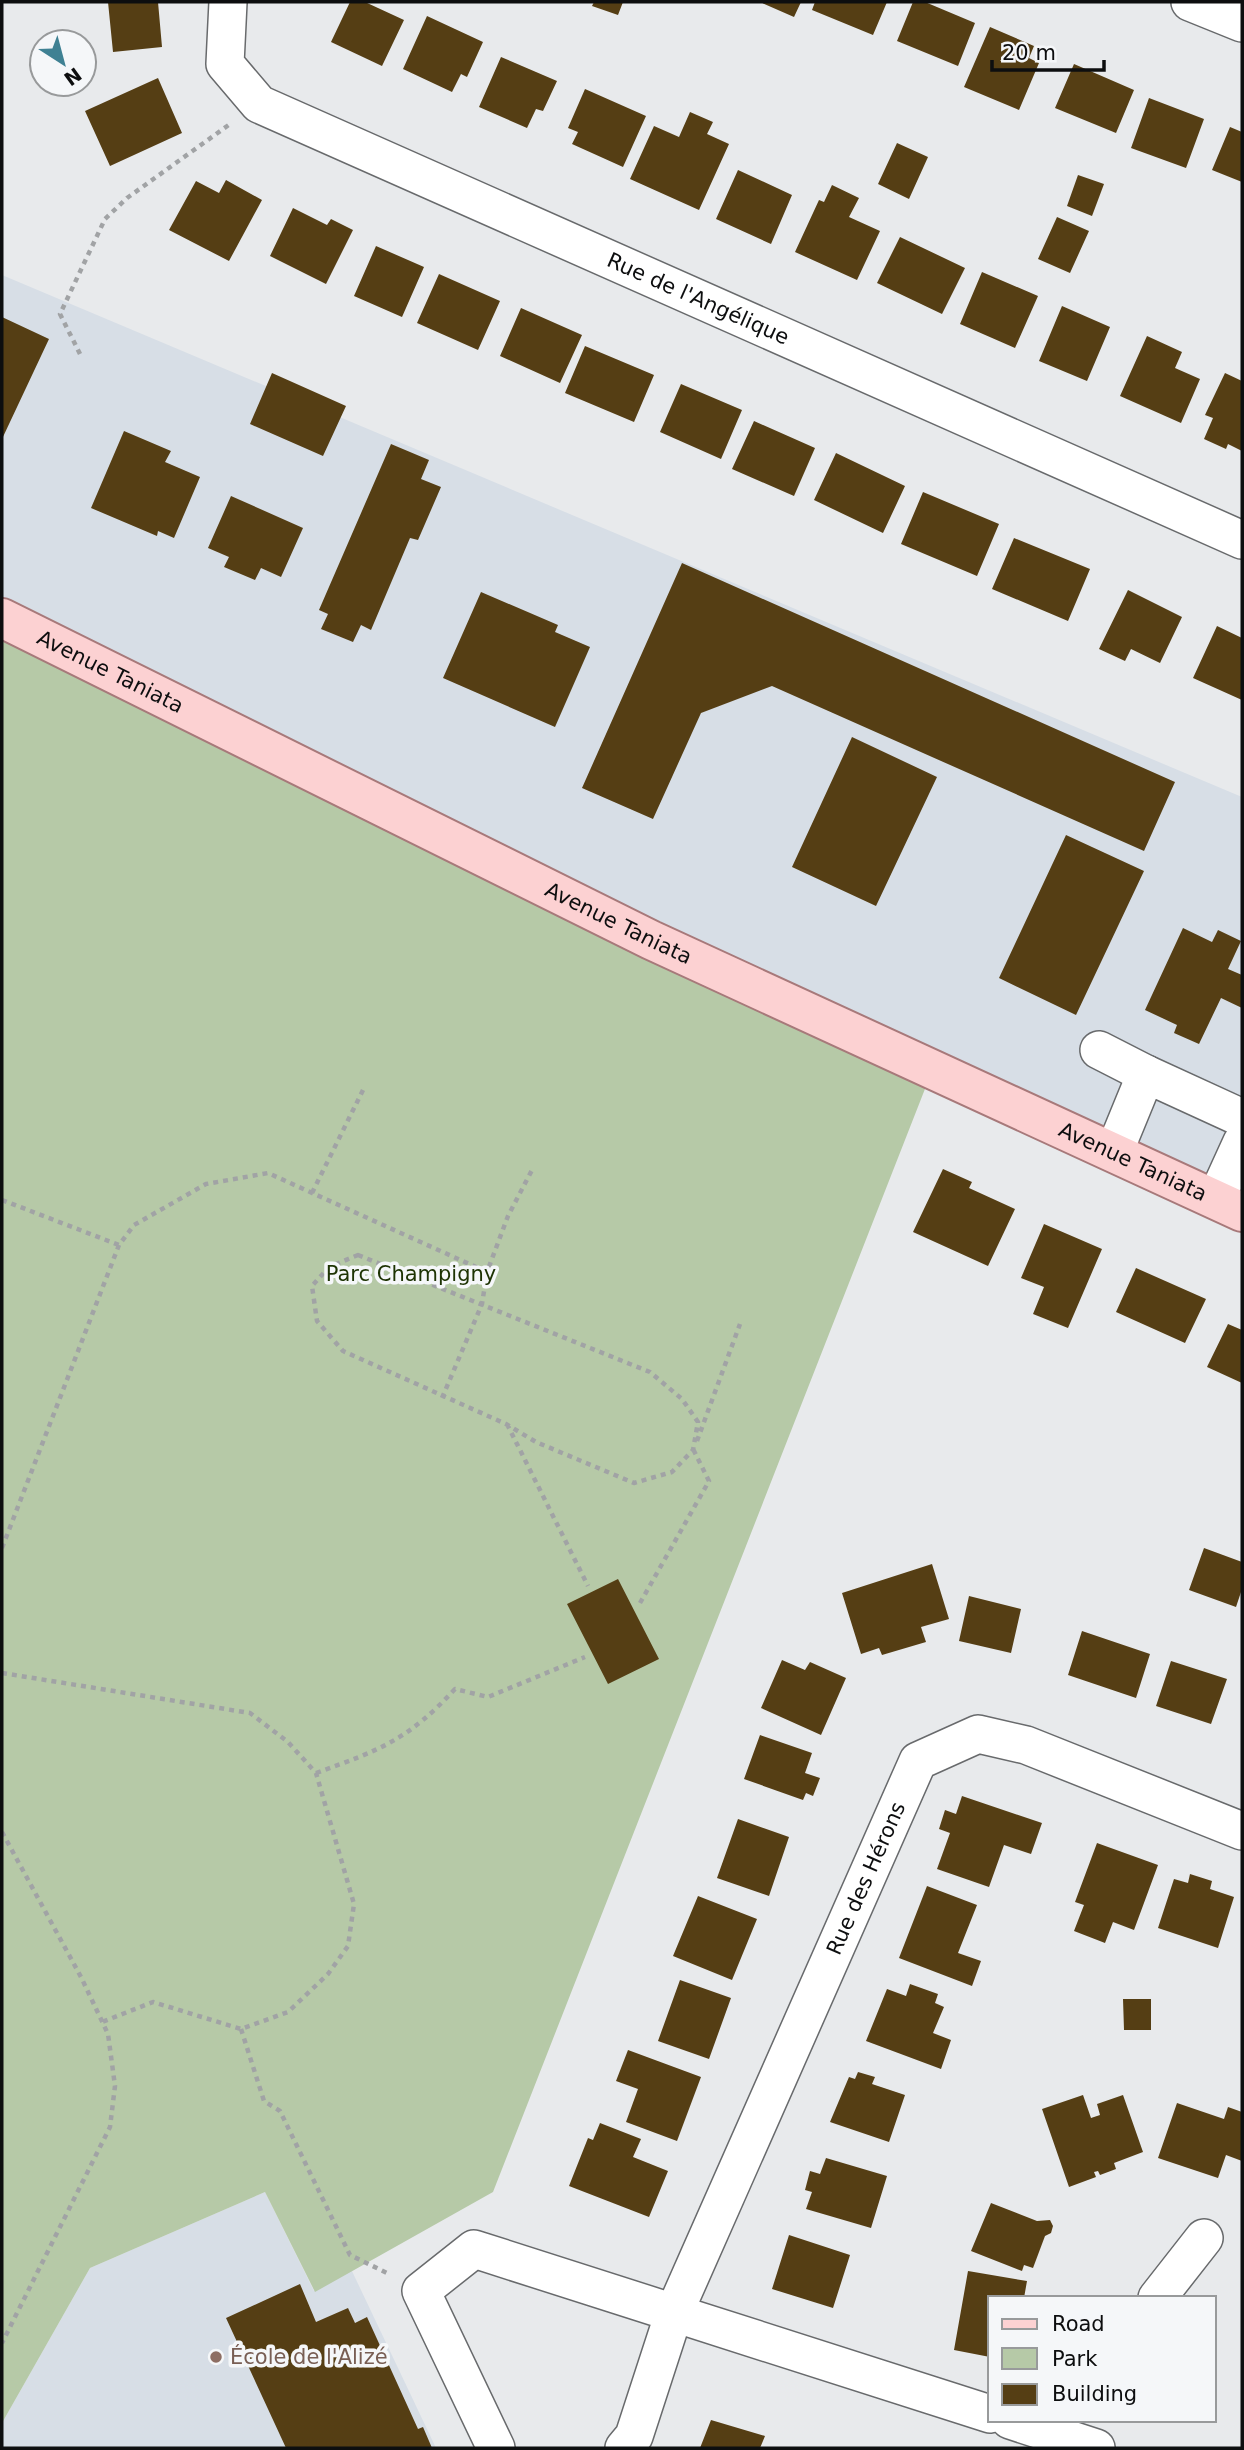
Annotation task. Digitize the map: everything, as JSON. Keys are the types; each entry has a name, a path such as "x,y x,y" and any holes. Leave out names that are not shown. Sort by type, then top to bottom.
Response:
{"main road":[{"name":"Avenue Taniata","path":"2,618 651,940 1229,1205"}],"street":[{"name":"Rue de l'Angélique","path":"228,2 225,64 258,104 1242,540"},
{"path":"1190,2 1242,23"},
{"path":"1099,1050 1242,1118"},
{"path":"1114,1152 1146,1074"},
{"path":"1229,1205 1242,1142"},
{"name":"Rue des Hérons","path":"624,2448 634,2436 674,2314 918,1761 978,1734 1026,1745 1242,1831"},
{"path":"1159,2296 1204,2238"},
{"path":"496,2448 421,2291 474,2249 988,2413"},
{"path":"1019,2422 1086,2437"}],"path":[{"path":"80,355 60,314 105,219 127,198 258,104"},
{"path":"312,1193 363,1090"},
{"path":"442,1398 482,1304 487,1272 508,1216 532,1170"},
{"path":"2,1548 119,1245 134,1225 206,1184 268,1173 487,1272"},
{"path":"2,1200 119,1245"},
{"path":"640,1603 709,1481 693,1450 698,1422 681,1399 650,1372 358,1255 329,1267 312,1286 317,1321 342,1351 442,1398 506,1423 536,1443 634,1483 672,1472 693,1450 740,1324"},
{"path":"506,1423 588,1586"},
{"path":"316,1773 401,1739 429,1717 455,1689 488,1697 585,1657"},
{"path":"2,1673 250,1713 288,1742 316,1773 354,1904 348,1945 328,1973 288,2012 241,2029 153,2002 102,2022"},
{"path":"2,1832 108,2034 115,2086 110,2127 2,2343"},
{"path":"241,2029 264,2101 279,2111 350,2255"}],"shaded area":[{"path":"2,275 1242,797 1242,1201 2,618"},
{"name":"École de l'Alizé","path":"265,2192 314,2291 351,2269 436,2448 2,2448 2,2423 90,2268"}],"green space":[{"name":"Parc Champigny","path":"2,620 932,1071 493,2192 315,2292 265,2192 90,2268 2,2423"}],"building":[{"path":"108,2 158,2 162,47 113,52"},
{"path":"350,2 365,2 404,20 382,66 331,42"},
{"path":"594,2 623,2 618,15 592,6"},
{"path":"760,2 801,2 794,17"},
{"path":"815,2 887,2 873,35 812,10"},
{"path":"913,2 925,2 975,23 958,66 897,41"},
{"path":"427,16 483,42 467,77 461,74 452,92 403,69"},
{"path":"990,27 1034,46 1029,58 1039,63 1019,110 964,87"},
{"path":"501,57 557,81 543,111 536,109 527,128 479,107"},
{"path":"1074,64 1134,90 1116,133 1055,108"},
{"path":"158,78 182,133 110,166 85,111"},
{"path":"585,89 646,116 623,167 572,144 578,132 568,128"},
{"path":"1149,98 1204,119 1186,168 1131,148"},
{"path":"690,112 713,122 707,134 729,144 699,210 630,179 654,126 679,137"},
{"path":"1230,127 1242,132 1242,182 1212,170"},
{"path":"897,143 928,157 909,199 878,184"},
{"path":"738,170 792,195 771,244 716,219"},
{"path":"1078,175 1104,184 1092,216 1067,206"},
{"path":"226,180 262,200 229,261 169,230 196,181 219,193"},
{"path":"832,185 859,198 849,217 880,231 857,280 795,252 819,200 824,202"},
{"path":"293,208 327,225 331,219 353,230 326,284 270,256"},
{"path":"1057,217 1089,231 1070,273 1038,259"},
{"path":"900,237 965,268 942,314 877,283"},
{"path":"376,246 424,267 402,317 354,296"},
{"path":"982,272 1038,296 1015,348 960,324"},
{"path":"439,274 500,301 478,350 417,323"},
{"path":"1062,306 1110,327 1087,381 1039,361"},
{"path":"521,308 582,335 560,383 500,356"},
{"path":"2,317 49,339 2,439"},
{"path":"1147,336 1182,352 1175,368 1200,379 1181,423 1120,396"},
{"path":"585,346 654,375 634,422 565,393"},
{"path":"272,373 346,406 323,456 250,424"},
{"path":"1225,373 1242,381 1242,451 1228,444 1226,449 1204,439 1213,418 1205,415"},
{"path":"681,384 742,410 721,459 660,432"},
{"path":"754,421 815,448 794,496 732,469"},
{"path":"124,431 171,451 165,462 200,477 174,538 158,531 157,536 91,508"},
{"path":"391,444 429,460 421,479 441,487 418,540 410,538 371,630 361,625 353,642 321,629 328,614 319,610"},
{"path":"836,453 905,486 883,533 814,500"},
{"path":"923,492 999,524 977,576 901,544"},
{"path":"231,496 303,528 281,577 261,568 255,580 224,567 229,557 208,548"},
{"path":"1014,538 1090,569 1068,621 992,589"},
{"path":"682,563 1175,782 1144,851 772,686 701,713 653,819 582,788"},
{"path":"1128,590 1182,617 1160,663 1131,649 1125,661 1099,649"},
{"path":"481,592 558,625 555,632 590,647 555,727 443,678"},
{"path":"1217,626 1242,638 1242,700 1193,678"},
{"path":"852,737 937,777 876,906 792,867"},
{"path":"1066,835 1144,871 1076,1015 999,978"},
{"path":"1183,928 1212,942 1218,930 1241,941 1228,969 1242,975 1242,1008 1221,998 1199,1044 1174,1033 1177,1025 1145,1010"},
{"path":"943,1169 972,1182 969,1188 1015,1209 988,1266 913,1232"},
{"path":"1044,1224 1102,1249 1068,1328 1033,1314 1044,1287 1021,1278"},
{"path":"1136,1268 1206,1299 1185,1343 1116,1312"},
{"path":"1228,1324 1242,1330 1242,1383 1207,1367"},
{"path":"1204,1548 1242,1562 1242,1589 1236,1607 1189,1590"},
{"path":"932,1564 949,1619 921,1627 926,1642 882,1655 879,1648 861,1654 842,1593"},
{"path":"618,1579 659,1659 608,1684 567,1604"},
{"path":"969,1596 1021,1609 1011,1653 959,1641"},
{"path":"1082,1631 1150,1654 1136,1698 1068,1675"},
{"path":"782,1660 805,1670 810,1662 846,1678 821,1735 761,1708"},
{"path":"1171,1661 1227,1679 1211,1724 1156,1706"},
{"path":"760,1735 812,1753 805,1773 820,1778 813,1796 806,1793 803,1800 744,1779"},
{"path":"962,1796 1042,1823 1031,1854 1004,1845 989,1887 937,1869 950,1833 939,1829 945,1810 956,1814"},
{"path":"738,1819 789,1837 769,1896 717,1878"},
{"path":"1097,1843 1158,1865 1134,1930 1113,1922 1105,1943 1074,1931 1084,1905 1075,1902"},
{"path":"1190,1874 1212,1881 1210,1889 1234,1897 1218,1948 1158,1928 1174,1879 1188,1883"},
{"path":"927,1886 977,1905 958,1953 981,1961 972,1986 899,1958"},
{"path":"698,1896 757,1919 732,1980 673,1956"},
{"path":"680,1980 731,1998 709,2059 658,2041"},
{"path":"910,1984 938,1994 935,2003 944,2007 933,2033 951,2040 941,2069 866,2041 887,1989 906,1996"},
{"path":"1123,1999 1151,1999 1151,2030 1124,2030"},
{"path":"628,2050 701,2077 677,2141 626,2122 638,2089 616,2081"},
{"path":"858,2072 875,2077 872,2084 905,2095 889,2142 830,2122 849,2077 855,2079"},
{"path":"1083,2095 1091,2118 1100,2115 1097,2104 1123,2095 1143,2152 1114,2163 1116,2169 1100,2175 1098,2171 1094,2172 1096,2177 1069,2187 1042,2109"},
{"path":"1177,2103 1224,2119 1228,2107 1242,2112 1242,2161 1226,2155 1218,2178 1158,2158"},
{"path":"600,2123 641,2139 633,2157 668,2171 649,2217 569,2186 588,2138 593,2140"},
{"path":"826,2158 887,2176 871,2228 806,2209 812,2192 805,2190 810,2171 820,2174"},
{"path":"991,2203 1037,2221 1050,2220 1053,2226 1051,2233 1045,2236 1033,2268 1024,2265 1022,2271 971,2251"},
{"path":"789,2235 850,2255 833,2308 772,2289"},
{"path":"968,2271 1027,2281 1024,2296 988,2296 988,2357 954,2350"},
{"path":"300,2284 316,2322 348,2308 355,2323 367,2317 418,2429 423,2427 432,2448 286,2448 226,2318"},
{"path":"711,2420 765,2436 760,2448 700,2448"}],"place":[{"name":"École de l'Alizé","path":"216,2357"}]}
